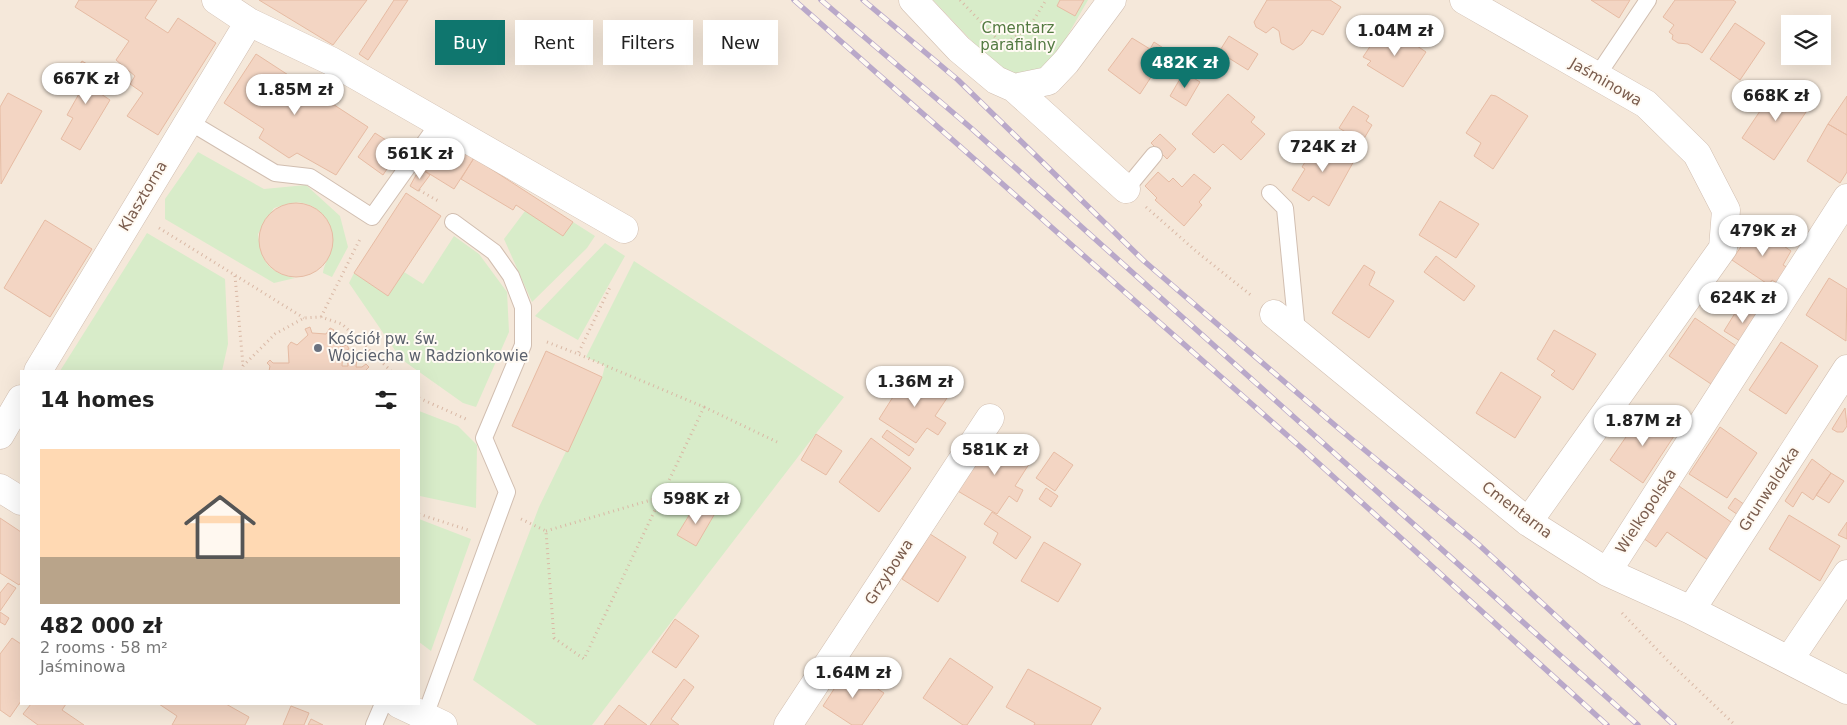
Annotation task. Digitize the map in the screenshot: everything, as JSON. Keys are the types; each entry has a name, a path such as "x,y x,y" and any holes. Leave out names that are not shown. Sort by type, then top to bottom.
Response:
{"street":[{"path":"216,0 249,22 331,61 624,229"},
{"path":"913,0 959,49 1005,84 1126,189"},
{"name":"Jaśminowa","path":"1464,0 1646,104 1697,154 1726,210 1723,248 1528,522"},
{"path":"1005,84 1048,81 1066,62 1110,1"},
{"name":"Klasztorna","path":"39,370 249,22"},
{"name":"Wielkopolska","path":"1607,572 1847,198"},
{"name":"Cmentarna","path":"1274,314 1528,522 1607,572 1691,610 1847,690"},
{"name":"Grunwaldzka","path":"1691,610 1847,369"},
{"path":"0,435 20,402"},
{"name":"Grzybowa","path":"788,725 990,418"},
{"path":"0,488 20,500"},
{"path":"1789,660 1847,574"},
{"path":"401,705 434,721"}],"lane":[{"path":"1597,76 1648,0"},
{"path":"188,121 274,173 310,177 372,217 438,124"},
{"path":"1126,189 1154,155"},
{"path":"1270,193 1285,208 1296,332"},
{"path":"434,721 490,537 507,492 484,438 523,345 523,307 511,276 494,252 453,222"},
{"path":"374,725 383,705"}],"path":[{"path":"960,0 1003,44 1030,26 1046,0"},
{"path":"400,178 450,208 453,222"},
{"path":"1126,189 1198,252 1274,314"},
{"path":"133,212 304,318"},
{"path":"321,317 372,217"},
{"path":"235,276 242,370"},
{"path":"578,354 611,285"},
{"path":"243,366 274,334 304,318 321,317 342,324 390,370"},
{"path":"523,332 704,407 777,442"},
{"path":"420,398 487,429"},
{"path":"546,531 554,638 584,659 704,407"},
{"path":"501,509 546,531 661,497"},
{"path":"420,514 490,537"},
{"path":"1616,607 1667,660 1735,725"}],"shaded area":[{"path":"0,0 1847,0 1847,725 0,725"}],"green space":[{"name":"Cmentarz parafialny","path":"933,0 1088,0 1050,66 1006,77"},
{"path":"198,152 264,189 306,185 340,216 348,247 332,277 323,273 332,247 333,240 330,226 316,208 309,205 295,203 274,208 258,234 261,251 267,264 278,272 295,278 274,283 165,219 165,199"},
{"path":"525,211 563,235 573,222 595,236 587,248 532,302 504,239"},
{"path":"147,233 225,279 228,344 222,370 61,370"},
{"path":"454,236 479,254 507,292 509,332 476,407 463,403 420,372 420,370 416,370 401,359 349,283 354,273 388,296 404,272 423,284"},
{"path":"605,243 625,256 578,340 535,316"},
{"path":"634,261 844,397 592,725 537,725 473,680 539,507 602,377 605,366 586,357"},
{"path":"420,411 458,426 477,445 476,508 420,496"},
{"path":"420,519 471,539 431,651 420,643"}],"building":[{"path":"79,0 157,0 145,18 168,33 178,18 216,43 158,135 127,116 143,93 130,84 135,76 116,60 129,41 75,7"},
{"path":"259,0 367,0 333,45"},
{"path":"394,0 408,0 368,60 359,54"},
{"path":"1060,0 1084,0 1075,16 1057,6"},
{"path":"1267,0 1330,0 1341,7 1323,35 1312,30 1302,44 1293,50 1281,43 1279,31 1273,27 1266,33 1256,27 1254,22"},
{"path":"1591,0 1630,0 1619,18"},
{"path":"1675,0 1733,0 1736,2 1702,53 1688,44 1678,43 1672,39 1673,35 1669,32 1674,25 1663,17"},
{"path":"1735,23 1765,43 1740,80 1710,59"},
{"path":"1392,29 1426,52 1403,87 1367,65 1371,61 1363,57 1375,39 1381,44"},
{"path":"1229,36 1258,54 1248,70 1219,52"},
{"path":"1132,38 1150,49 1154,42 1168,51 1140,94 1108,70"},
{"path":"256,54 368,127 336,175 297,153 289,158 259,138 264,129 224,103"},
{"path":"82,61 110,78 101,94 110,100 80,150 61,139 73,118 67,115 84,85 72,77"},
{"path":"1184,72 1200,82 1186,106 1170,96"},
{"path":"1778,84 1810,106 1774,160 1742,138"},
{"path":"8,93 42,111 1,184 0,107"},
{"path":"1228,94 1255,117 1251,122 1265,134 1241,160 1223,144 1214,153 1192,134"},
{"path":"1491,95 1496,96 1528,116 1493,169 1474,156 1481,143 1466,133"},
{"path":"1847,96 1847,135 1828,124"},
{"path":"1353,106 1369,116 1366,121 1372,125 1362,142 1339,128"},
{"path":"1828,124 1847,135 1847,172 1840,183 1807,161"},
{"path":"375,133 400,149 383,175 358,157"},
{"path":"1160,134 1176,149 1167,159 1151,143"},
{"path":"1320,138 1355,159 1329,206 1313,196 1309,201 1292,190 1305,169 1302,167"},
{"path":"439,139 474,158 454,189 420,168"},
{"path":"474,158 573,222 563,236 516,205 513,210 461,179"},
{"path":"420,168 430,175 418,191 410,186"},
{"path":"1158,172 1169,182 1173,178 1182,187 1194,174 1211,188 1199,202 1202,205 1184,226 1155,200 1157,198 1145,186"},
{"path":"406,193 441,216 388,296 354,273"},
{"path":"1440,201 1479,224 1456,258 1419,235"},
{"path":"296,203 317,209 327,219 333,240 327,261 317,271 296,277 275,271 265,261 259,240 265,219 275,209"},
{"path":"45,220 92,249 50,317 4,288"},
{"path":"1755,226 1791,251 1783,265 1790,269 1780,285 1772,280 1769,285 1732,260"},
{"path":"1436,256 1475,286 1464,301 1424,272"},
{"path":"1364,265 1375,272 1369,285 1394,301 1369,338 1332,313"},
{"path":"1829,278 1847,289 1846,341 1806,315"},
{"path":"1740,305 1761,317 1745,344 1724,331"},
{"path":"1695,318 1739,348 1714,386 1669,356"},
{"name":"Kościół pw. św. Wojciecha w Radzionkowie","path":"310,327 312,333 326,334 330,328 334,330 331,336 341,347 347,345 349,349 343,352 342,366 348,366 347,358 357,359 356,367 362,367 366,364 369,367 366,370 269,370 270,366 267,363 270,360 273,363 289,363 288,346 291,342 297,345 308,335 305,329"},
{"path":"1554,330 1596,354 1573,390 1551,375 1555,371 1537,359"},
{"path":"1781,342 1818,366 1786,414 1749,390"},
{"path":"546,351 602,377 568,452 512,426"},
{"path":"910,370 949,395 935,416 946,423 938,435 927,428 916,443 879,419"},
{"path":"1501,372 1541,397 1515,438 1476,413"},
{"path":"1845,408 1847,426 1843,432 1837,432 1832,429"},
{"path":"1644,411 1676,433 1643,483 1610,460"},
{"path":"1720,427 1757,453 1727,498 1689,474"},
{"path":"887,430 914,449 909,456 882,437"},
{"path":"816,434 842,451 826,475 801,460"},
{"path":"993,436 1031,461 1015,486 1023,490 1017,502 1009,496 997,514 956,490"},
{"path":"871,438 911,468 879,512 839,482"},
{"path":"1054,452 1073,465 1055,491 1036,478"},
{"path":"1812,459 1831,473 1813,500 1802,492 1793,507 1785,501"},
{"path":"1831,473 1844,481 1829,503 1816,495"},
{"path":"1676,484 1734,524 1708,560 1667,532 1656,547 1640,536"},
{"path":"1046,488 1058,496 1051,507 1039,499"},
{"path":"1735,498 1748,507 1741,517 1728,508"},
{"path":"696,504 714,515 696,546 677,535"},
{"path":"992,512 1031,537 1016,559 993,543 998,533 984,524"},
{"path":"1789,515 1840,546 1820,581 1769,549"},
{"path":"0,518 20,531 20,584 19,585 0,573"},
{"path":"1847,522 1847,539 1838,535"},
{"path":"930,534 966,557 938,602 902,579"},
{"path":"1044,542 1081,564 1058,602 1021,581"},
{"path":"8,583 16,588 0,611 0,593"},
{"path":"0,612 9,618 5,625 0,622"},
{"path":"675,619 699,636 676,668 652,652"},
{"path":"12,638 20,643 20,702 10,717 0,710 0,654"},
{"path":"950,658 993,687 967,725 963,725 923,698"},
{"path":"847,669 884,693 862,725 852,725 823,706"},
{"path":"1028,669 1101,708 1091,725 1034,725 1035,723 1006,707"},
{"path":"684,679 694,687 671,719 679,725 650,725"},
{"path":"30,705 65,705 62,710 84,725 38,725 23,714"},
{"path":"160,705 228,705 249,717 245,725 172,725 177,716"},
{"path":"619,705 647,725 604,725"},
{"path":"291,706 309,713 304,725 283,725"},
{"path":"311,719 323,725 308,725"}],"railway":[{"path":"794,0 1305,451 1607,725"},
{"path":"821,0 971,128 1638,725"},
{"path":"863,0 958,80 1144,261 1337,427 1478,544 1674,725"}],"place":[{"name":"Kościół pw. św. Wojciecha w Radzionkowie","path":"318,348"}]}
